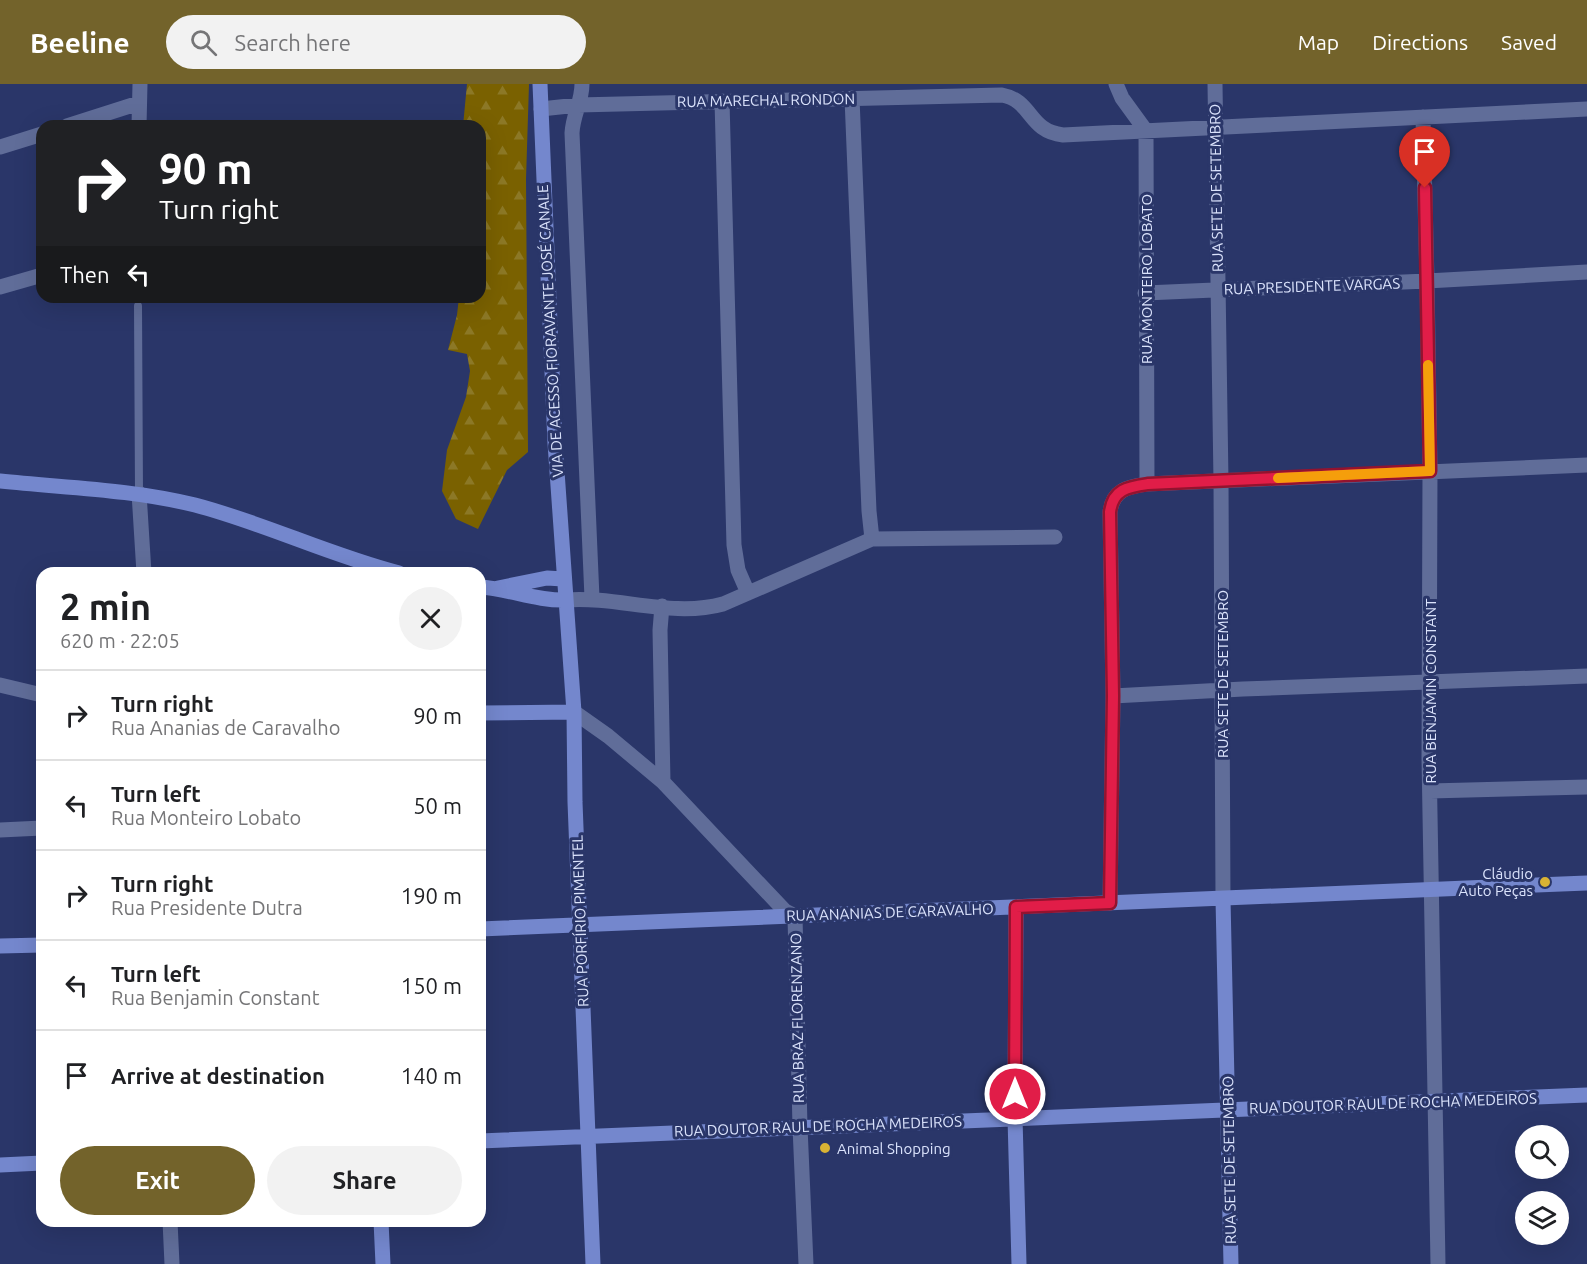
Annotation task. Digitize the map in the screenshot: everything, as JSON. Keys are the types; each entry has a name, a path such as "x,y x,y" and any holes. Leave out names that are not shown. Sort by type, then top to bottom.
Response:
{"street":[{"path":"139,120 140,84"},
{"name":"VIA DE ACESSO FIORAVANTE JOSÉ CANALE","path":"540,84 546,272 563,579"},
{"path":"582,84 573,118 572,133 592,598"},
{"path":"1116,84 1122,98 1146,131"},
{"name":"RUA SETE DE SETEMBRO","path":"1215,84 1221,481 1223,898 1231,1264"},
{"name":"RUA MARECHAL RONDON","path":"541,109 578,105 1002,95 1020,103 1036,124 1055,134 1587,110"},
{"path":"852,98 872,539"},
{"path":"722,102 734,545 738,570 748,593"},
{"path":"86,120 139,103"},
{"name":"RUA BENJAMIN CONSTANT","path":"1423,117 1430,471 1428,683 1438,1264"},
{"name":"RUA MONTEIRO LOBATO","path":"1146,131 1145,293 1148,484"},
{"path":"0,147 36,136"},
{"name":"RUA PRESIDENTE VARGAS","path":"1145,293 1587,273"},
{"path":"0,287 36,277"},
{"path":"1110,903 1113,696 1110,512 1111,504 1118,492 1130,486 1148,484 1587,465"},
{"path":"0,481 139,493 239,517 361,567"},
{"path":"139,493 144,567"},
{"path":"486,587 552,600 592,598 686,609 710,608 872,539 1055,537"},
{"path":"498,588 547,578 563,579"},
{"name":"RUA PORFÍRIO PIMENTEL","path":"563,579 574,712 593,1264"},
{"path":"662,606 660,630 663,782"},
{"path":"1113,696 1587,676"},
{"path":"0,685 36,694"},
{"path":"486,712 574,712 602,731 663,782 785,911 795,916"},
{"path":"1430,791 1587,787"},
{"path":"0,830 36,828"},
{"name":"RUA ANANIAS DE CARAVALHO","path":"486,929 1587,884"},
{"path":"1016,907 1015,1118 1019,1264"},
{"name":"RUA BRAZ FLORENZANO","path":"795,916 806,1264"},
{"path":"0,946 36,945"},
{"name":"RUA DOUTOR RAUL DE ROCHA MEDEIROS","path":"486,1141 1587,1095"},
{"path":"0,1164 36,1162"},
{"path":"170,1227 172,1264"},
{"path":"381,1227 383,1264"}],"lane":[{"path":"138,306 139,493"}],"green space":[{"path":"467,84 529,84 526,179 528,452 507,470 478,529 456,519 442,491 447,450 466,397 470,371 467,354 448,350 458,303 486,303 486,120 464,120"}],"slow traffic":[{"path":"1278,478 1430,471 1428,365"}],"place":[{"name":"Cláudio Auto Peças","path":"1545,882"},
{"name":"Animal Shopping","path":"825,1148"}],"route":[{"path":"1015,1094 1016,907 1110,903 1113,696 1111,504 1122,489 1148,484 1430,471 1425,188"}]}
